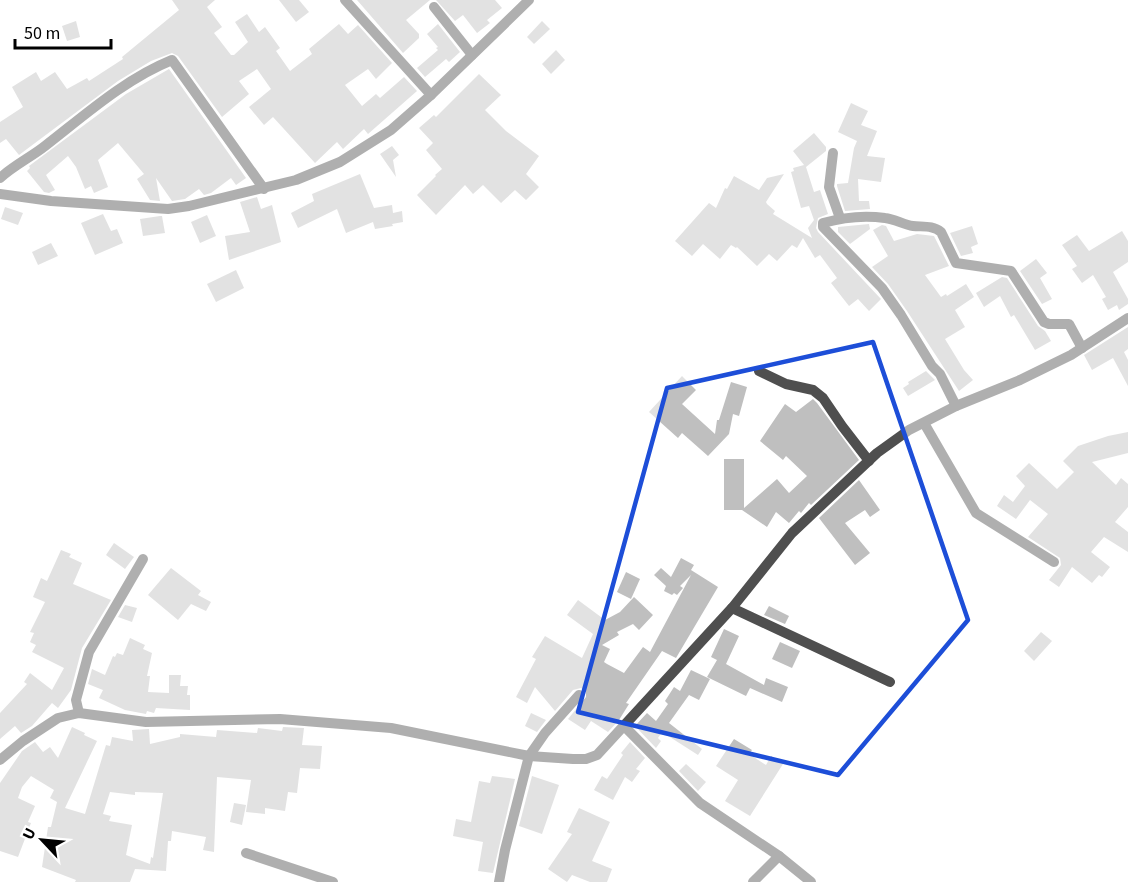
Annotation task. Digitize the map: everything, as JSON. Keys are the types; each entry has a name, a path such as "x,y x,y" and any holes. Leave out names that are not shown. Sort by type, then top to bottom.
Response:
{"street":[{"path":"345,0 431,95"},
{"path":"0,194 51,201 168,209 296,180 352,156 391,130 472,55 522,2"},
{"path":"434,7 472,55"},
{"path":"0,178 44,147 97,104 132,81 172,60 264,189"},
{"path":"833,153 829,182 840,218"},
{"path":"956,406 940,374 932,366 882,288 823,226 823,223 840,218 861,216 887,218 908,225 937,229 941,232 956,262 1011,271 1044,322 1069,324 1082,348"},
{"path":"0,760 22,741 58,718 79,713 146,722 280,718 391,728 529,756 592,758 732,608 792,532 869,461 909,430 956,406 1020,380 1082,348 1128,318"},
{"path":"759,371 786,384 813,390 823,398 869,461"},
{"path":"924,423 976,513 1054,562"},
{"path":"79,713 75,700 89,652 143,559"},
{"path":"732,608 890,682"},
{"path":"499,882 529,756 542,736 579,695"},
{"path":"624,726 700,803 779,856 811,882"},
{"path":"246,853 333,882"},
{"path":"753,882 779,856"}],"highlighted area":[{"path":"873,342 968,620 838,775 578,712 667,388"}],"building":[{"path":"172,0 215,0 207,7 222,27 214,33 231,55 234,55 248,42 235,22 247,14 259,32 265,27 280,48 276,51 290,71 312,54 309,49 339,24 348,34 358,25 392,63 376,79 368,69 345,85 362,106 376,94 380,98 404,77 417,91 368,134 364,129 343,149 337,142 315,163 273,117 264,125 249,107 271,89 257,69 239,81 249,94 222,117 178,56 172,53 151,61 118,81 19,155 6,139 0,143 0,122 23,107 12,87 36,72 41,81 55,72 67,89 87,78 89,81 123,59 122,57 179,10"},
{"path":"279,0 299,0 309,12 296,22"},
{"path":"357,0 430,0 406,20 419,34 419,38 403,53"},
{"path":"436,0 495,0 502,8 487,20 490,23 477,33 463,15 455,21"},
{"path":"76,21 80,37 67,41 62,26"},
{"path":"542,21 550,29 534,44 527,37"},
{"path":"438,24 460,52 449,62 446,59 425,77 417,68 438,50 427,34"},
{"path":"556,50 565,60 551,74 542,64"},
{"path":"169,69 246,178 236,185 231,178 211,193 204,195 199,189 185,199 172,201 156,178 160,201 150,200 137,179 144,174 118,143 98,160 108,187 94,193 91,186 85,189 76,167 68,156 46,175 55,190 49,193 44,192 27,171 29,166 126,94"},
{"path":"479,74 501,95 485,110 506,131 539,156 526,174 539,187 526,200 515,190 501,203 483,185 473,194 465,185 436,215 417,195 442,169 426,150 433,143 419,128 434,115 436,117"},
{"path":"851,103 868,111 861,125 877,131 867,156 885,158 881,182 858,179 859,201 869,201 870,209 845,211 837,184 848,183 857,141 838,132"},
{"path":"814,133 826,147 826,151 806,167 814,192 820,190 828,214 818,218 816,228 881,299 869,311 858,299 849,306 831,283 837,278 820,255 815,258 803,238 797,248 792,245 777,261 769,254 757,266 737,247 731,245 720,259 703,244 692,256 675,241 709,203 716,208 725,188 727,189 734,176 759,190 767,178 784,174 766,202 775,211 773,214 812,238 808,228 814,220 809,206 801,208 791,172 794,171 793,168 804,165 793,151"},
{"path":"392,146 399,155 393,160 396,177 380,154"},
{"path":"360,174 374,208 392,205 393,213 402,211 403,222 375,229 373,222 346,233 337,209 298,228 291,213 314,201 312,194"},
{"path":"257,197 261,209 272,205 281,242 229,260 225,236 250,232 240,202"},
{"path":"5,207 23,213 18,225 1,219"},
{"path":"103,214 111,231 117,229 123,243 95,255 81,223"},
{"path":"207,215 216,236 200,243 191,222"},
{"path":"162,216 165,233 143,236 140,219"},
{"path":"869,224 870,229 850,244 838,232 838,227"},
{"path":"882,225 886,226 894,241 917,234 934,236 949,266 925,275 941,297 946,294 947,296 966,284 974,297 955,310 965,327 945,339 973,380 959,391 907,311 888,284 872,267 888,256 873,230"},
{"path":"972,226 978,244 971,247 973,253 961,256 950,233"},
{"path":"1122,231 1128,241 1128,262 1113,272 1128,299 1128,304 1119,310 1117,305 1108,310 1102,299 1106,297 1093,275 1082,283 1072,269 1077,266 1062,245 1077,235 1089,251"},
{"path":"51,243 58,256 38,265 32,252"},
{"path":"1036,259 1047,273 1040,278 1052,299 1042,304 1020,271"},
{"path":"236,270 244,288 216,302 207,284"},
{"path":"1002,277 1007,278 1038,326 1045,331 1051,341 1035,350 1014,315 1011,317 1000,296 984,307 976,293"},
{"path":"1128,327 1128,349 1124,352 1128,360 1128,386 1113,358 1092,370 1084,355"},
{"path":"926,371 935,380 908,396 903,388 909,384 908,382"},
{"path":"682,376 696,390 682,404 715,434 717,420 719,420 731,382 747,387 739,416 733,414 729,434 708,456 682,433 678,438 649,412"},
{"path":"813,399 859,460 811,505 809,503 801,513 799,511 789,523 776,512 767,527 742,510 724,510 724,459 744,459 744,508 777,479 789,493 807,476 786,456 783,460 760,441 785,404 796,412"},
{"path":"1128,432 1128,453 1092,462 1116,485 1121,478 1128,484 1128,507 1115,522 1128,532 1128,552 1104,537 1091,552 1110,567 1102,577 1099,575 1092,583 1072,567 1059,587 1049,580 1061,565 1060,558 1028,537 1048,514 1030,500 1016,519 997,506 1004,495 1013,502 1025,486 1016,476 1029,463 1057,489 1074,472 1063,461 1078,446"},
{"path":"859,480 880,510 870,517 865,510 845,523 870,553 855,565 819,518"},
{"path":"114,543 134,557 125,569 106,555"},
{"path":"61,550 71,554 69,557 82,563 73,584 111,600 82,648 71,690 58,708 52,703 32,726 21,733 15,726 0,739 0,713 27,684 24,682 30,673 52,690 64,668 32,652 36,645 30,642 34,633 30,632 45,602 33,597 41,578 47,581"},
{"path":"681,558 694,565 691,570 718,587 676,658 662,651 626,703 629,704 619,720 608,732 591,721 585,730 568,719 586,697 586,692 581,688 573,690 555,711 535,687 527,703 516,697 536,659 532,657 545,636 582,658 593,634 567,615 578,600 605,620 620,612 634,597 653,615 639,630 633,624 617,632 619,635 602,645 610,649 604,662 624,673 643,647 650,652 691,575 680,586 683,588 677,595 674,593 672,595 664,591 666,586 654,575 661,568 671,577"},
{"path":"171,568 201,591 198,595 211,602 206,611 191,604 178,620 148,595"},
{"path":"626,572 640,579 631,599 617,592"},
{"path":"125,605 137,608 132,622 118,617"},
{"path":"769,606 789,616 785,624 764,615"},
{"path":"724,629 739,636 726,664 764,685 766,678 788,687 782,702 750,688 746,696 707,677 717,660 711,657"},
{"path":"1041,632 1052,641 1034,661 1024,651"},
{"path":"130,638 145,645 143,649 152,653 147,676 150,676 148,692 169,693 169,675 181,675 180,686 188,686 190,710 156,708 154,713 147,711 146,714 125,710 99,698 103,690 88,684 92,669 105,675 113,656 115,657 117,653 123,655"},
{"path":"780,642 800,651 792,668 772,659"},
{"path":"691,670 710,679 699,700 689,695 669,723 702,749 698,755 662,732 658,738 661,741 656,748 635,726 647,713 656,721 668,704 665,701 674,687 680,691"},
{"path":"531,713 546,720 537,732 525,726"},
{"path":"72,727 97,741 65,808 85,814 106,745 110,746 112,737 133,741 132,730 149,729 150,744 180,737 180,734 216,737 217,730 257,733 258,728 282,731 283,727 304,728 302,745 322,746 320,769 300,768 297,793 288,792 285,811 265,808 265,814 246,812 251,780 217,777 214,852 203,850 206,837 172,831 171,841 168,841 166,871 135,869 130,882 75,882 76,880 42,867 48,827 51,827 57,802 50,798 54,790 31,776 22,787 18,798 35,806 18,857 0,851 0,783 22,751 35,742 43,752 50,747 58,758","holes":["110,792 135,795 135,792 163,793 153,858 151,857 150,864 126,855 132,825 109,821 111,816 103,814"]},
{"path":"734,739 752,750 749,754 766,765 771,756 783,764 750,816 725,801 738,780 716,766"},
{"path":"630,742 645,758 636,769 640,771 632,782 625,777 613,800 594,790 602,776 607,779 623,755 621,753"},
{"path":"686,764 706,782 698,791 679,771"},
{"path":"492,776 515,779 493,873 478,871 483,842 453,836 456,819 471,822 479,781 490,783"},
{"path":"532,776 559,785 542,834 519,826"},
{"path":"234,803 246,805 242,825 230,822"},
{"path":"579,808 610,822 592,861 612,869 607,882 590,882 572,875 567,882 548,869 572,834 567,832"}]}
